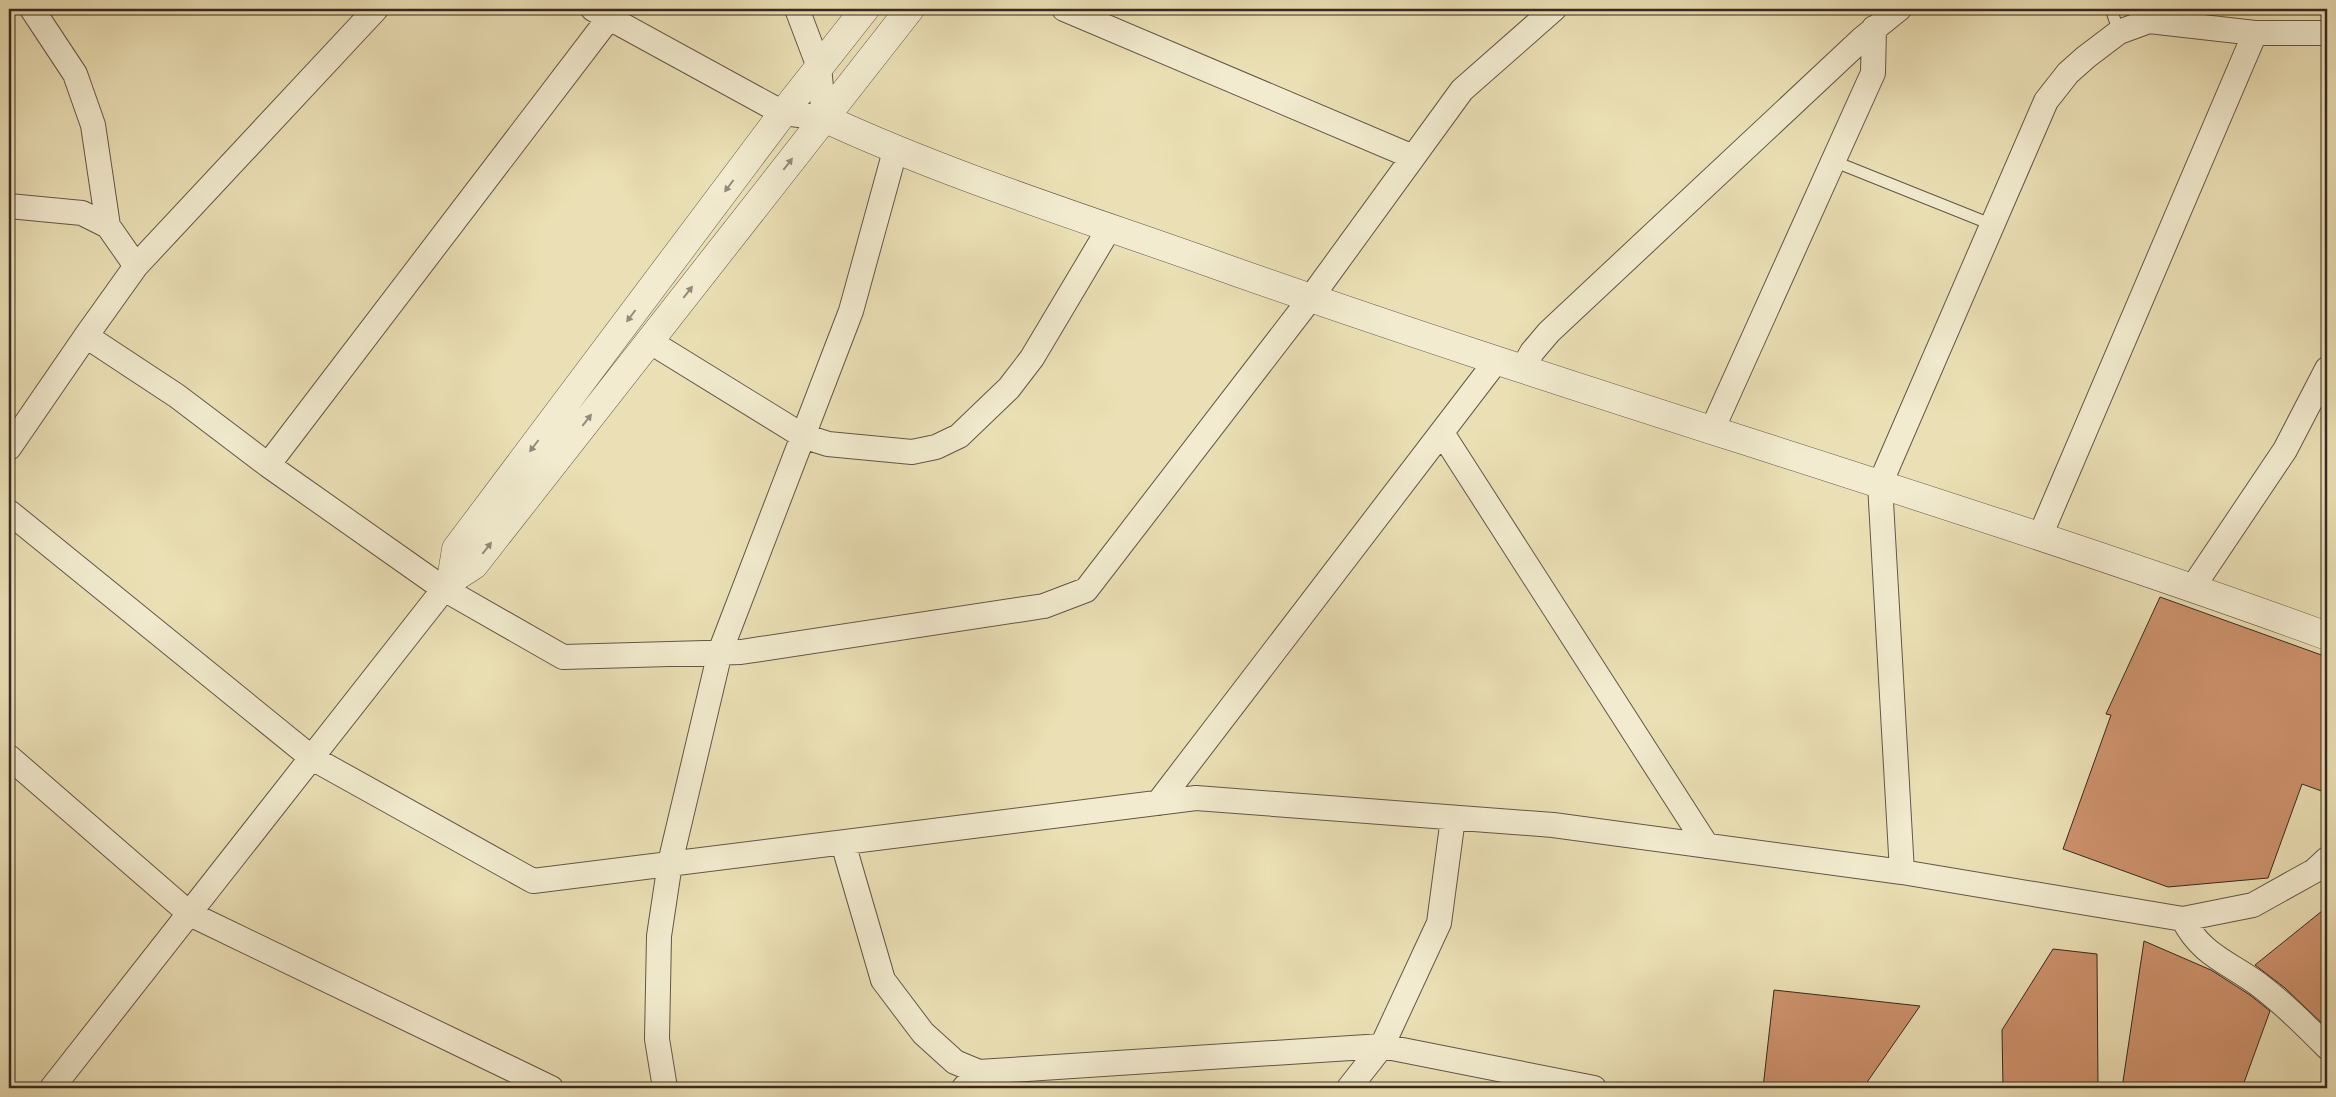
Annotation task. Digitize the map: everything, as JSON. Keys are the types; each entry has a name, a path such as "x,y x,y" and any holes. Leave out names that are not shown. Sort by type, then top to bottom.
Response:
{"street":[{"path":"32,9 75,74 93,125 108,226 136,266"},
{"path":"9,448 136,266 376,9"},
{"path":"797,9 819,68 824,118"},
{"path":"448,585 456,549 783,113 866,9"},
{"path":"52,1088 448,585 474,565 910,9"},
{"path":"1064,9 1413,157"},
{"path":"86,336 177,396 268,465 448,585 563,657 751,650 1044,606 1086,590 1310,299 1462,90 1554,9"},
{"path":"1523,368 1532,352 1549,332 1874,28 1899,9"},
{"path":"268,465 601,14 783,113 824,118 895,151 1310,299 2040,536 2193,587 2327,636"},
{"path":"1902,872 1880,484 2046,101 2068,74 2086,57 2119,32 2149,21 2255,33 2327,33"},
{"path":"1712,430 1873,73 1874,28"},
{"path":"2040,536 2255,33"},
{"path":"665,1088 657,1038 659,936 670,864 720,652 851,311 895,151"},
{"path":"9,206 82,213 108,226"},
{"path":"650,341 803,436 828,444 912,452 936,447 959,436 1009,388 1032,358 1110,227"},
{"path":"1158,803 1497,360"},
{"path":"2193,587 2285,450 2327,369"},
{"path":"1442,433 1706,846"},
{"path":"9,512 312,758 533,880 1196,798 1553,825 1902,872 2183,919 2253,905 2314,871 2327,859"},
{"path":"9,756 190,914 551,1088"},
{"path":"1349,1088 1382,1046 1438,923 1453,818"},
{"path":"843,843 884,980 923,1033 972,1080 997,1088"},
{"path":"2183,919 2192,936 2210,953 2258,984 2288,1008 2327,1047"},
{"path":"972,1080 1382,1046 1594,1088"}],"lane":[{"path":"2111,9 2119,32"},
{"path":"1833,161 1993,225"}],"building":[{"path":"2160,597 2327,657 2327,793 2302,784 2268,878 2168,887 2063,849 2111,715 2106,714"},
{"path":"2327,907 2327,1028 2285,988 2255,965"},
{"path":"2144,941 2211,970 2250,995 2270,1011 2242,1088 2122,1088"},
{"path":"2053,949 2097,954 2098,1088 2003,1088 2002,1030"},
{"path":"1774,990 1920,1006 1863,1088 1763,1088"}]}
